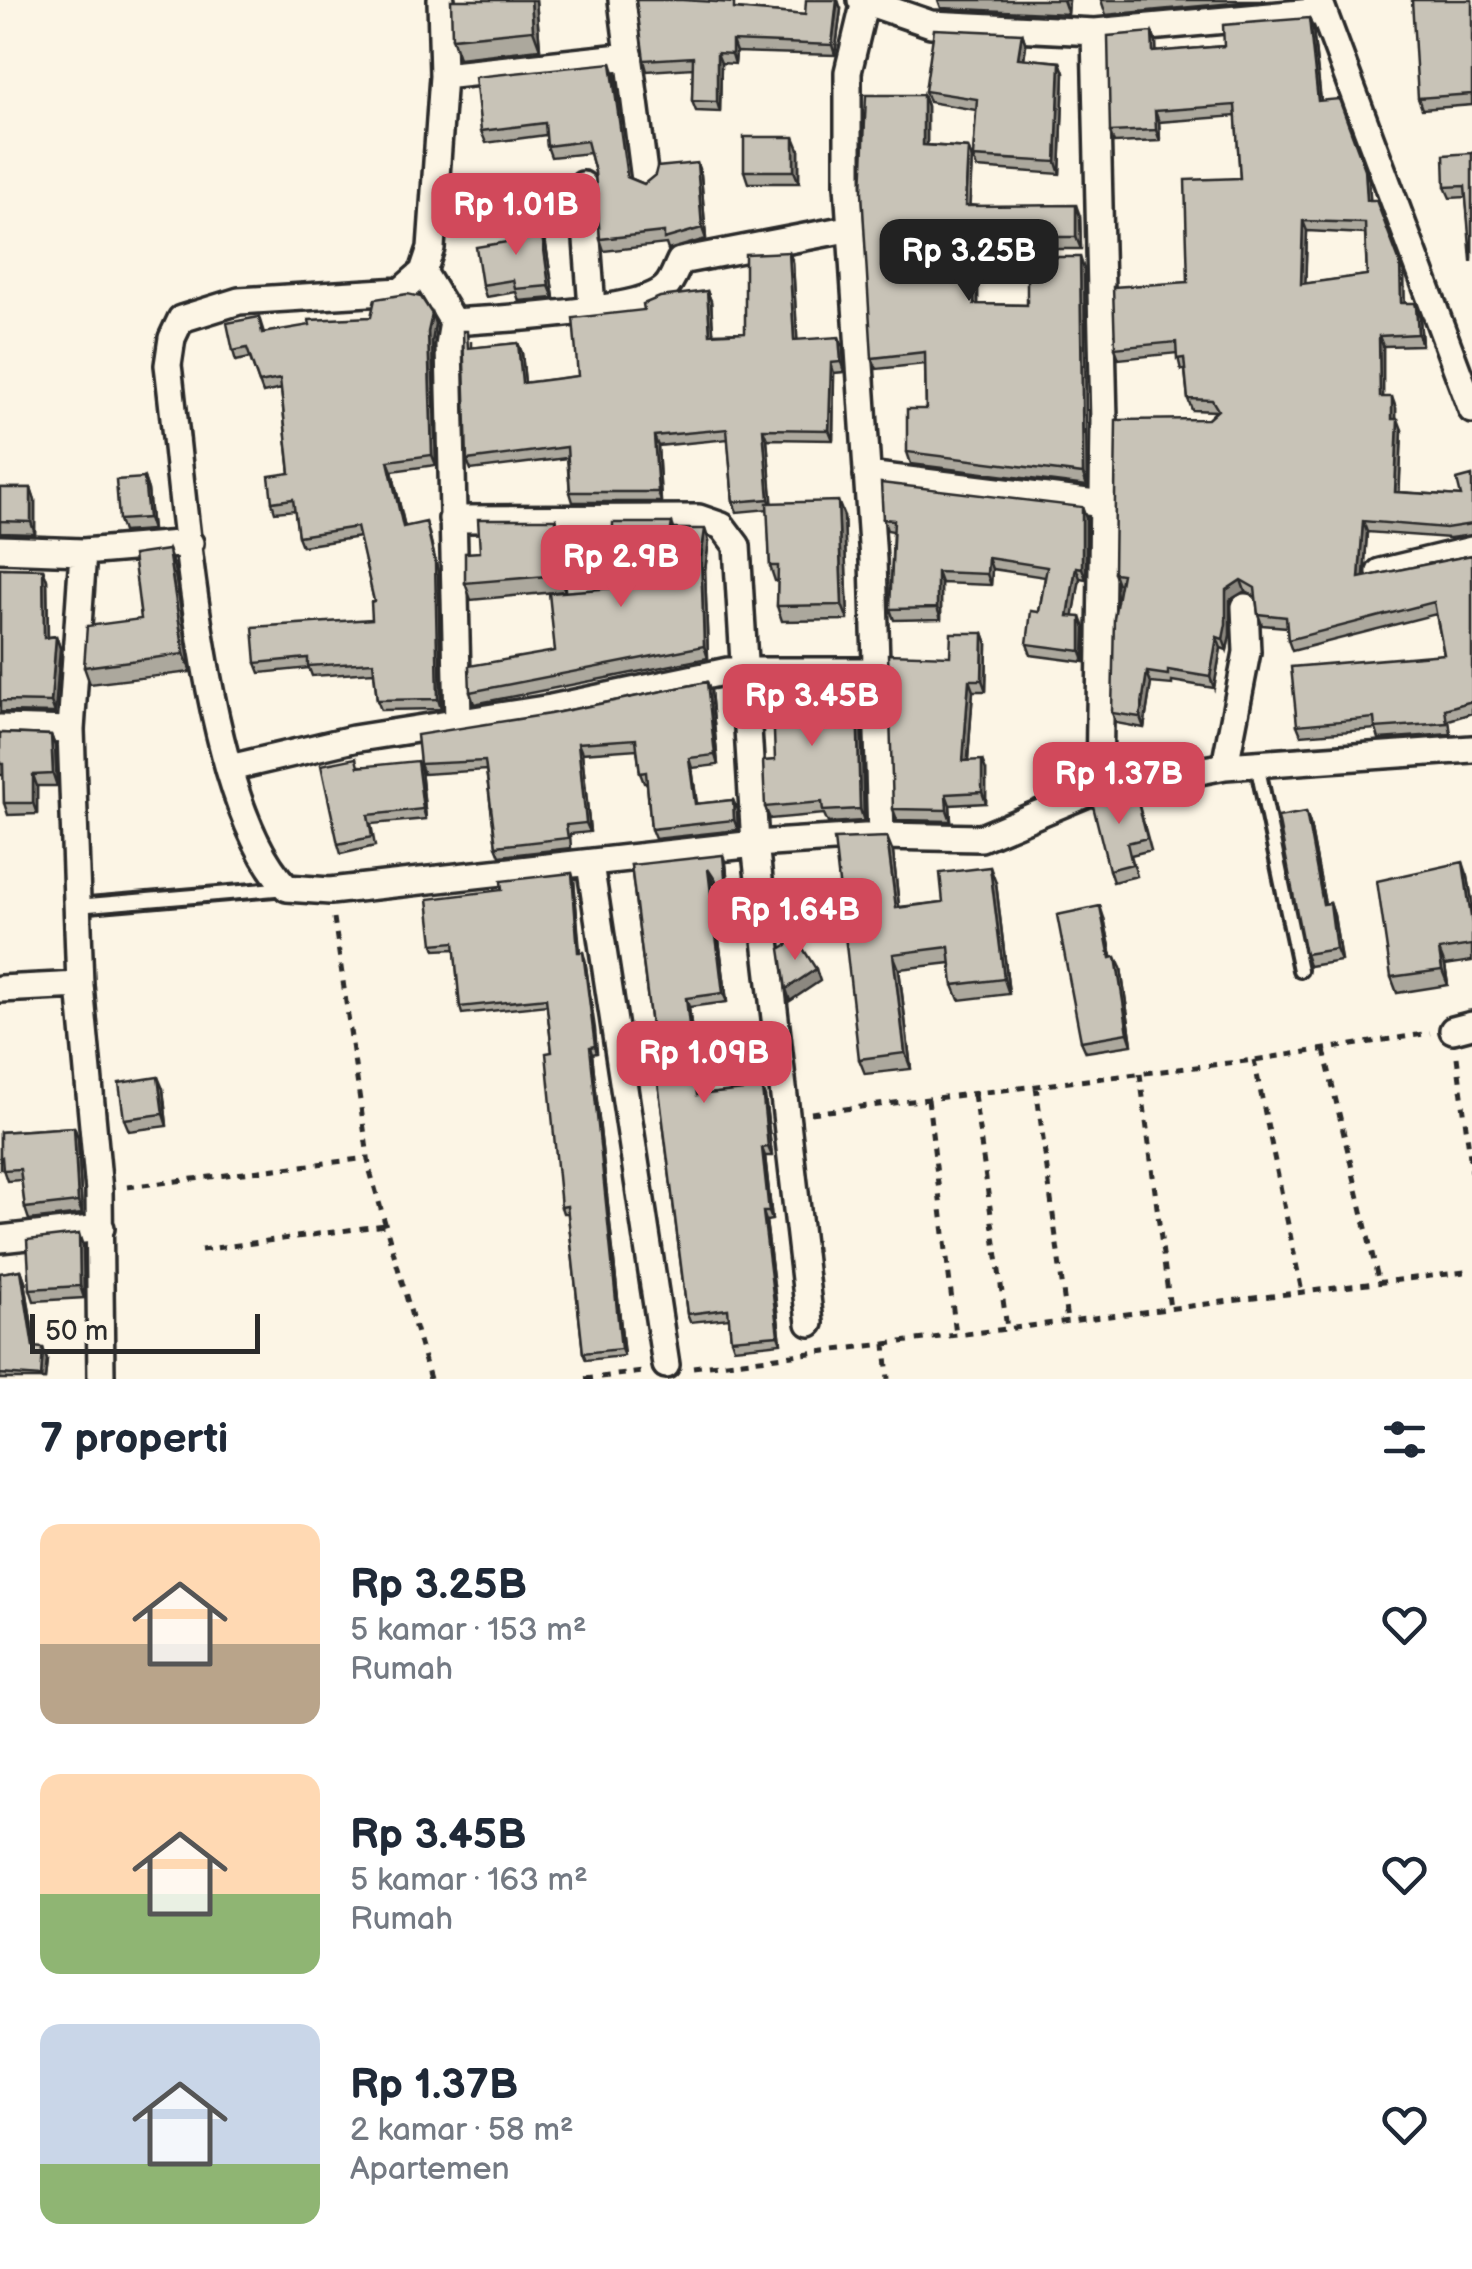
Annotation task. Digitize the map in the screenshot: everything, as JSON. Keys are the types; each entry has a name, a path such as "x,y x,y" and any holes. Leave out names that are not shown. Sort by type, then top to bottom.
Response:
{"street":[{"path":"443,0 431,248 422,272 401,291 239,301 181,319 172,338 168,365 216,720 262,858 287,888 305,893 330,891 755,844 881,836 982,838 1098,792 1226,766 1472,749"},
{"path":"622,0 645,180"},
{"path":"881,836 867,475 848,185 848,72 863,1 931,24 1096,32 1321,6 1472,408"},
{"path":"1096,32 1091,259 1113,421 1104,504 1098,792"},
{"path":"442,76 630,56"},
{"path":"583,185 592,308"},
{"path":"453,322 592,308 654,294 666,288 680,261 852,228"},
{"path":"422,272 453,322 449,346 458,720"},
{"path":"867,475 1104,504"},
{"path":"452,519 699,518 722,526 737,546 755,844 810,1324"},
{"path":"0,548 83,552 190,542"},
{"path":"1380,572 1472,550"},
{"path":"83,552 71,730 80,985 101,1228 101,1379"},
{"path":"1226,766 1247,652 1245,607"},
{"path":"230,768 458,720 742,672 876,671"},
{"path":"0,728 71,730"},
{"path":"590,864 670,1368"},
{"path":"0,989 80,985"},
{"path":"0,1239 101,1228"}],"lane":[{"path":"996,259 1065,259"},
{"path":"1258,764 1300,970"},
{"path":"77,906 287,888"}],"path":[{"path":"330,891 368,1158 430,1379"},
{"path":"786,1116 1254,1060 1462,1028 1472,1173"},
{"path":"1324,1050 1379,1283"},
{"path":"1254,1060 1302,1293"},
{"path":"1140,1074 1170,1309"},
{"path":"1036,1086 1068,1322"},
{"path":"974,1094 1007,1330"},
{"path":"928,1099 956,1336"},
{"path":"99,1191 368,1158"},
{"path":"201,1250 386,1224"},
{"path":"585,1379 1472,1272"},
{"path":"885,1344 888,1379"}],"building":[{"path":"451,0 531,0 533,30 452,38"},
{"path":"636,0 734,3 734,9 805,15 806,0 837,0 832,45 732,41 732,54 717,53 717,102 692,101 693,57 644,60"},
{"path":"1412,0 1472,0 1472,94 1418,98"},
{"path":"1309,18 1318,101 1339,99 1365,169 1367,200 1376,200 1400,263 1401,303 1415,303 1416,307 1418,334 1379,336 1380,397 1392,397 1392,419 1398,419 1395,492 1461,496 1457,480 1472,476 1472,524 1446,528 1363,521 1359,578 1472,555 1472,701 1445,709 1447,723 1375,728 1374,718 1297,725 1291,667 1444,654 1434,602 1288,640 1286,617 1258,614 1255,588 1241,580 1226,590 1226,624 1223,639 1217,637 1210,677 1168,670 1168,675 1147,672 1140,717 1112,713 1114,618 1122,574 1114,573 1116,420 1208,419 1218,410 1212,400 1188,399 1184,358 1177,359 1176,342 1115,348 1113,287 1188,282 1185,180 1240,178 1235,105 1155,111 1156,130 1110,132 1108,36 1152,32 1153,52 1224,46 1223,25","holes":["1303,221 1365,223 1367,275 1301,284"]},
{"path":"934,29 1022,33 1018,58 1060,62 1056,162 973,157 977,99 925,91"},
{"path":"611,63 627,177 644,184 655,175 657,167 697,163 702,228 664,239 664,232 600,239 595,172 587,141 547,146 545,123 481,131 475,77"},
{"path":"866,95 923,95 923,145 968,148 965,206 1076,205 1076,237 992,237 973,244 974,304 1027,305 1027,257 1080,257 1083,474 907,452 907,409 926,409 925,352 872,358 862,192"},
{"path":"744,137 794,137 794,171 744,171"},
{"path":"1472,153 1471,260 1465,186 1445,187 1444,155"},
{"path":"540,220 549,286 515,289 513,280 482,285 476,247 507,242 505,225"},
{"path":"789,252 794,340 839,337 841,362 831,363 829,430 763,429 769,499 733,502 727,429 654,436 658,492 570,492 567,447 467,460 463,331 467,331 468,348 518,343 522,383 578,376 573,318 644,310 643,304 660,297 707,291 710,334 745,332 745,254"},
{"path":"407,294 421,297 432,314 428,332 432,455 388,461 403,527 426,522 435,562 438,699 377,700 373,662 308,666 308,658 256,663 253,627 372,619 374,601 357,527 298,536 293,499 272,502 269,476 290,473 280,379 259,383 247,348 233,351 227,323 259,317 262,333 310,325 309,320 371,317 375,299"},
{"path":"144,478 148,518 119,520 116,480"},
{"path":"881,483 1082,507 1082,568 1076,567 1068,616 1081,617 1081,651 1027,644 1031,611 1039,612 1047,567 988,558 987,574 937,572 937,608 890,609 894,520 883,519"},
{"path":"0,488 31,488 31,522 0,521"},
{"path":"838,501 842,605 777,606 778,566 770,566 767,503"},
{"path":"478,519 556,519 559,575 465,583 465,553 480,552"},
{"path":"613,523 672,523 671,529 705,529 701,558 704,646 470,692 469,666 555,651 549,593 612,588"},
{"path":"168,550 184,654 84,667 87,626 141,619 133,555"},
{"path":"0,568 43,569 44,638 56,636 51,702 0,701"},
{"path":"951,633 983,633 982,680 969,680 963,761 982,760 982,792 946,794 947,810 893,809 888,654 950,656"},
{"path":"772,675 809,675 810,704 857,699 860,809 823,811 822,802 765,807 763,761 775,760"},
{"path":"707,682 715,755 689,758 695,804 733,800 734,820 651,829 646,772 640,773 636,739 578,743 586,823 566,825 568,838 496,846 485,761 420,764 417,735 550,714"},
{"path":"0,733 51,735 53,774 33,775 33,803 4,803"},
{"path":"356,758 358,767 417,761 423,809 368,815 372,837 338,844 321,765"},
{"path":"1135,791 1147,838 1127,843 1132,864 1109,870 1092,802"},
{"path":"1306,812 1323,904 1330,903 1336,949 1305,954 1278,817"},
{"path":"887,837 896,908 943,902 940,873 990,867 1004,979 953,985 949,947 893,954 905,1053 859,1059 834,839"},
{"path":"723,855 727,898 708,869 723,993 686,998 693,1061 697,1095 762,1088 768,1147 762,1148 769,1212 763,1212 778,1335 731,1339 728,1309 687,1314 631,865"},
{"path":"1463,862 1472,945 1439,950 1442,970 1391,977 1377,881"},
{"path":"572,873 578,952 583,952 595,1046 590,1047 621,1349 583,1353 567,1206 561,1207 546,1053 552,1052 546,998 460,1007 454,942 433,944 428,899 502,890 501,881"},
{"path":"1100,906 1110,958 1116,957 1128,1033 1081,1041 1057,915"},
{"path":"797,939 816,969 786,989 780,949"},
{"path":"158,1077 163,1114 124,1119 119,1083"},
{"path":"74,1127 78,1202 25,1208 20,1169 3,1170 0,1132"},
{"path":"79,1234 80,1286 30,1289 27,1240"},
{"path":"21,1270 33,1347 43,1348 41,1377 0,1374 0,1273"}]}
